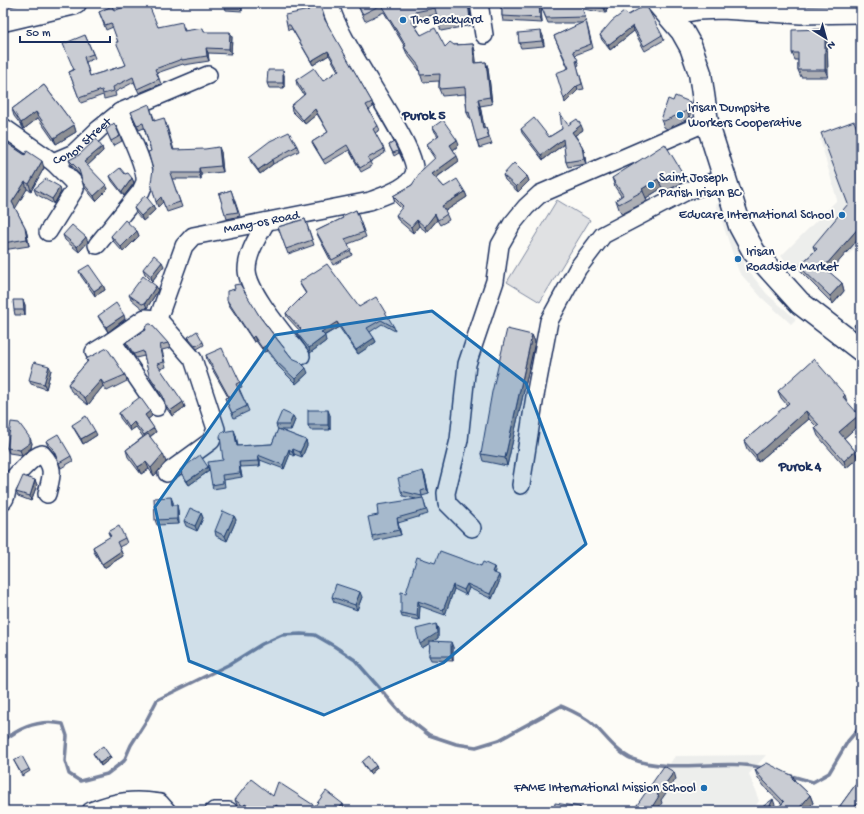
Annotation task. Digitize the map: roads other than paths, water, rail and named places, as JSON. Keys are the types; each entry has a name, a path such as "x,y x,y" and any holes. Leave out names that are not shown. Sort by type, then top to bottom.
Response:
{"highway":[{"path":"3,20 75,3"},
{"path":"664,9 682,31 691,47 700,73 706,122 740,226 754,252 800,303 861,350"}],"street":[{"name":"Mang-os Road","path":"158,319 184,246 188,239 193,236 370,201 391,194 409,182 414,174 414,163 404,140 339,26 330,3"},
{"path":"479,3 484,35"},
{"path":"664,9 698,11 722,10 801,15 861,14"},
{"name":"Conon Street","path":"3,127 53,162 74,153 99,129 120,112 135,104 208,75"},
{"name":"Conon Street","path":"96,245 141,191 145,182 134,144 120,112"},
{"path":"472,528 447,503 446,493 459,440 468,364 495,281 500,245 512,224 540,194 706,122"},
{"path":"48,232 75,189 74,182 53,162"},
{"path":"521,484 549,321 578,268 603,235 685,192 724,178"},
{"path":"266,222 251,251 247,271 259,300 301,356"},
{"path":"94,352 145,318 158,319 193,359 216,429 215,435 211,442 167,473"},
{"path":"112,341 157,406"},
{"path":"3,501 9,486 23,469 38,455 42,454 49,461 52,470 47,494"},
{"path":"91,811 112,803 140,800 160,803 167,811"},
{"path":"214,811 229,811"}],"waterway":[{"path":"3,741 16,732 31,725 39,723 63,724 67,736 65,761 69,774 80,781 107,774 124,761 131,745 157,700 230,664 262,644 282,635 301,634 315,635 355,660 402,714 429,735 456,744 476,747 499,740 561,706 589,721 616,748 632,759 663,765 679,766 731,764 763,768"},
{"path":"788,775 813,782 829,773 848,741 861,726"}],"place":[{"name":"The Backyard","path":"403,20"},
{"name":"Irisan Dumpsite Workers Cooperative","path":"680,115"},
{"name":"Saint Joseph Parish Irisan BC","path":"651,185"},
{"name":"Educare International School","path":"842,215"},
{"name":"Irisan Roadside Market","path":"738,259"},
{"name":"FAME International Mission School","path":"704,788"}],"district":[{"name":"Purok 5","path":"424,116"},
{"name":"Purok 4","path":"800,467"}]}
